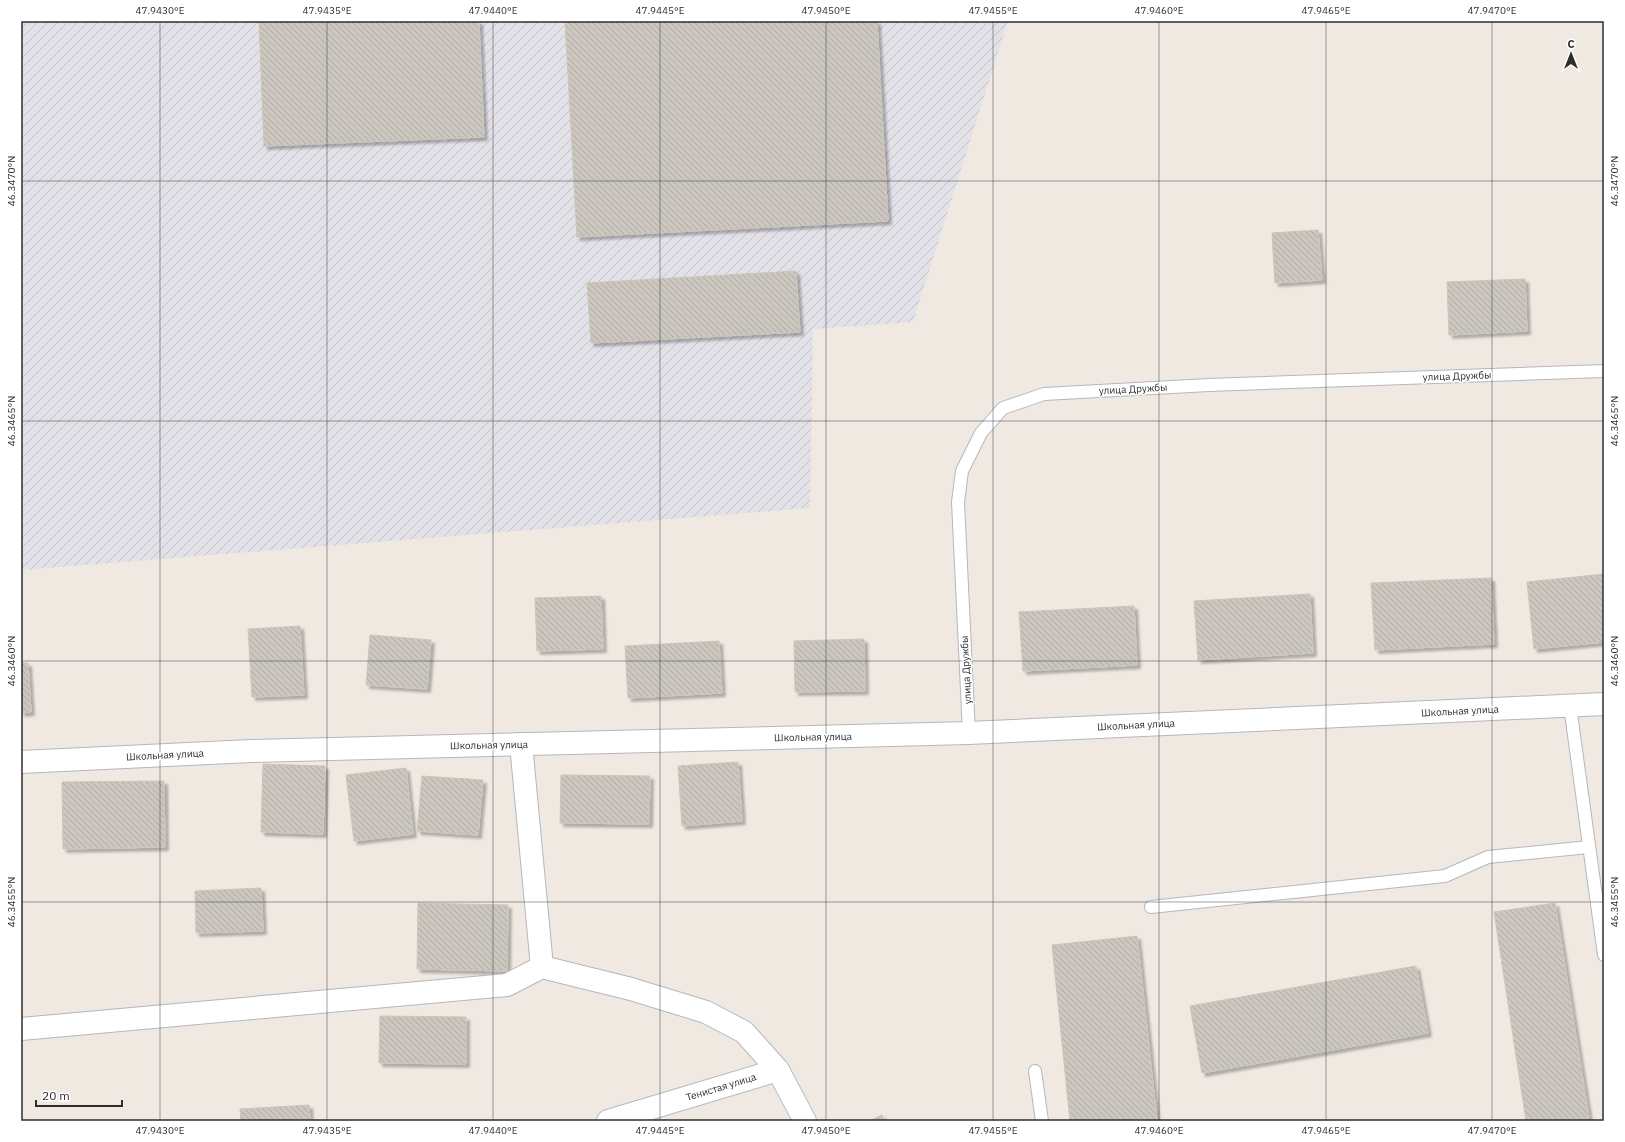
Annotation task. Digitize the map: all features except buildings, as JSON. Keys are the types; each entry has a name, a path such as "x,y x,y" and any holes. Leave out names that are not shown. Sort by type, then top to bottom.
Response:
{"street":[{"name":"Школьная улица","path":"21,762 251,751 969,733 1604,704"},
{"path":"521,744 542,967"},
{"path":"21,1029 507,985 542,967 631,989 706,1012 744,1032 778,1070 805,1121"},
{"name":"Тенистая улица","path":"608,1121 778,1070"}],"lane":[{"name":"улица Дружбы","path":"969,733 958,502 962,471 981,432 1003,408 1044,394 1209,385 1604,371"},
{"path":"1570,706 1604,955"},
{"path":"1151,908 1445,876 1488,858 1589,847"},
{"path":"1035,1071 1042,1121"}],"shaded area":[{"path":"21,21 1008,21 913,322 813,329 810,508 21,570"}]}
